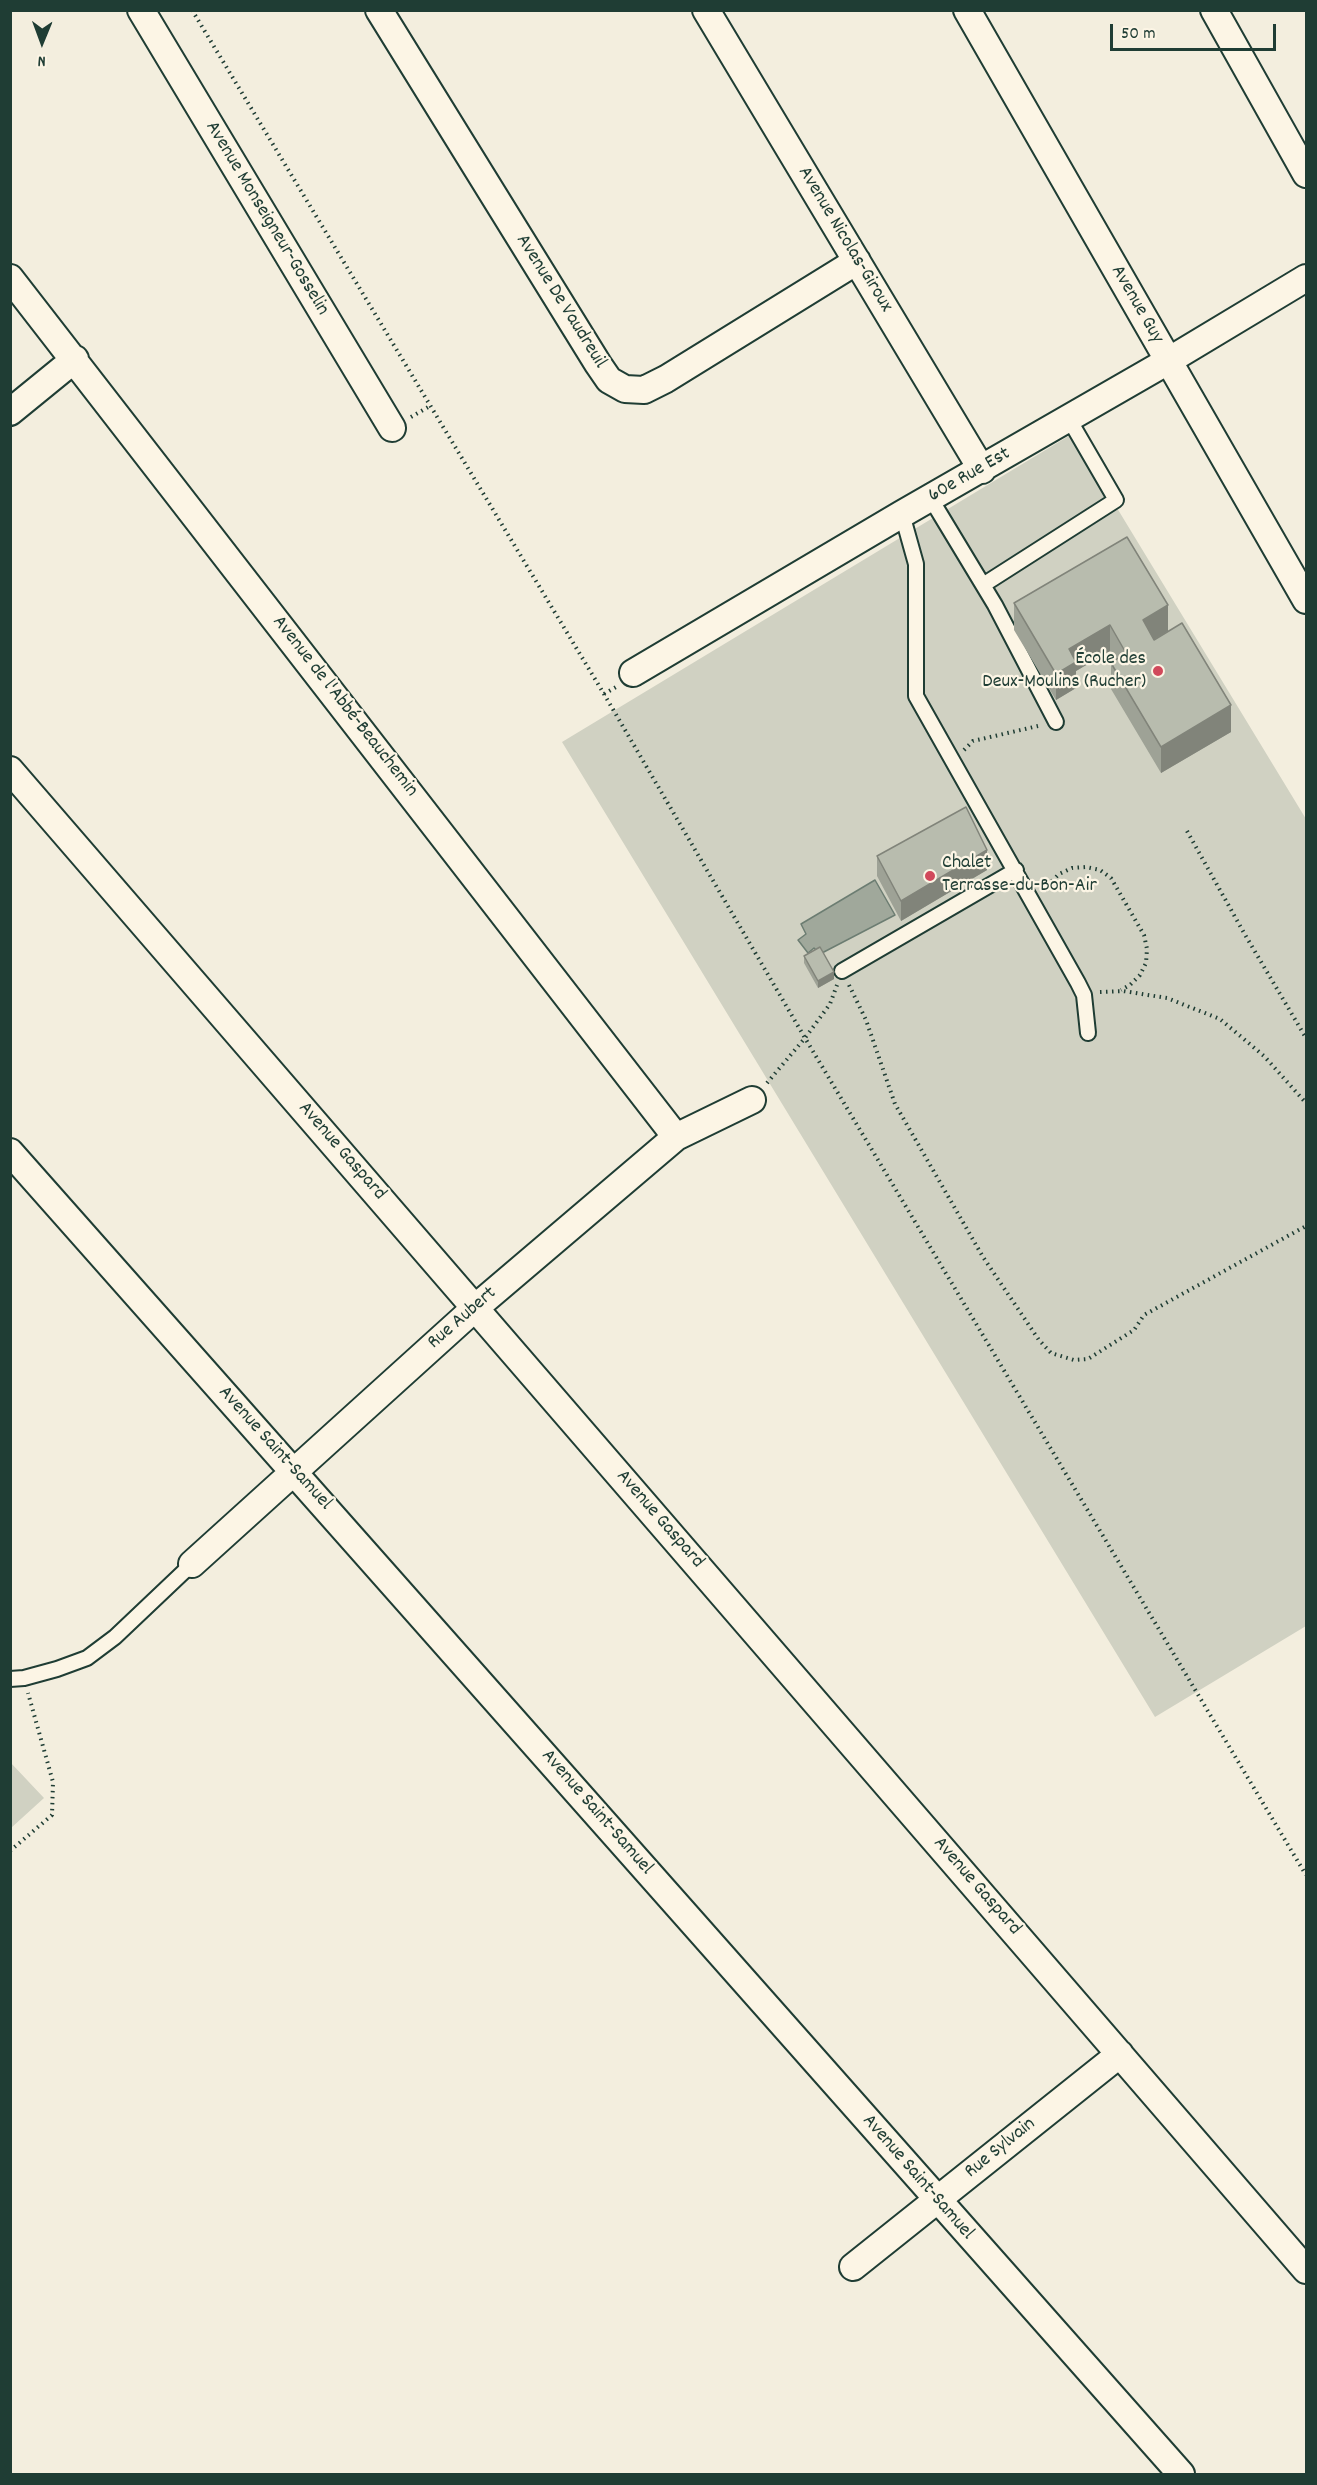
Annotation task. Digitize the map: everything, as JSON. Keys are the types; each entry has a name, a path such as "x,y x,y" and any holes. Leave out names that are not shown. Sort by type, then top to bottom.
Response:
{"street":[{"name":"Avenue Monseigneur-Gosselin","path":"141,10 392,428"},
{"name":"Avenue De Vaudreuil","path":"379,10 598,364 609,380 625,389 644,390 666,379 857,261"},
{"name":"Avenue Nicolas-Giroux","path":"706,10 982,470"},
{"name":"Avenue Guy","path":"967,10 1306,600"},
{"path":"1214,10 1306,174"},
{"name":"Avenue de l'Abbé-Beauchemin","path":"10,278 75,358 676,1137"},
{"name":"60e Rue Est","path":"633,673 1306,278"},
{"path":"10,412 75,358"},
{"name":"Avenue Gaspard","path":"10,770 1306,2270"},
{"name":"Rue Aubert","path":"192,1564 475,1308 676,1137 752,1100"},
{"name":"Avenue Saint-Samuel","path":"10,1152 294,1470 1181,2475"},
{"name":"Rue Sylvain","path":"853,2267 1120,2054"}],"lane":[{"path":"983,585 1116,500 1069,419"},
{"path":"931,499 983,585 1056,722"},
{"path":"902,514 916,564 916,696 1043,918 1084,995 1088,1033"},
{"path":"842,971 1016,870"},
{"path":"17,1678 57,1669 87,1658 115,1637 192,1564"}],"path":[{"path":"192,10 604,694 805,1038 1306,1875"},
{"path":"954,762 972,741 1056,722"},
{"path":"1187,831 1306,1038"},
{"path":"1043,918 1044,892 1059,874 1072,868 1086,867 1106,874 1111,878 1144,935 1148,949 1146,963 1140,975 1130,985 1117,991 1167,998 1220,1019 1263,1056 1306,1103"},
{"path":"752,1100 805,1038 830,1004 842,971"},
{"path":"842,971 866,1020 895,1104 983,1257 1039,1340 1051,1353 1074,1360 1088,1359 1134,1330 1144,1315 1306,1226"},
{"path":"10,1851 52,1815 53,1782 17,1678"}],"shaded area":[{"path":"1072,434 1306,819 1306,1626 1155,1717 562,742"},
{"path":"875,880 895,915 820,954 814,948 808,953 798,940 806,934 801,924"},
{"path":"11,1763 44,1798 11,1828"}],"building":[{"name":"École des Deux-Moulins (Rucher)","path":"1127,537 1168,605 1143,620 1154,640 1182,623 1231,705 1161,747 1111,663 1126,653 1110,625 1069,649 1076,662 1056,674 1014,603"},
{"path":"966,807 987,850 901,901 877,856"},
{"path":"820,947 834,972 818,981 804,956"}],"place":[{"name":"École des Deux-Moulins (Rucher)","path":"1158,671"},
{"name":"Chalet Terrasse-du-Bon-Air","path":"930,876"}]}
